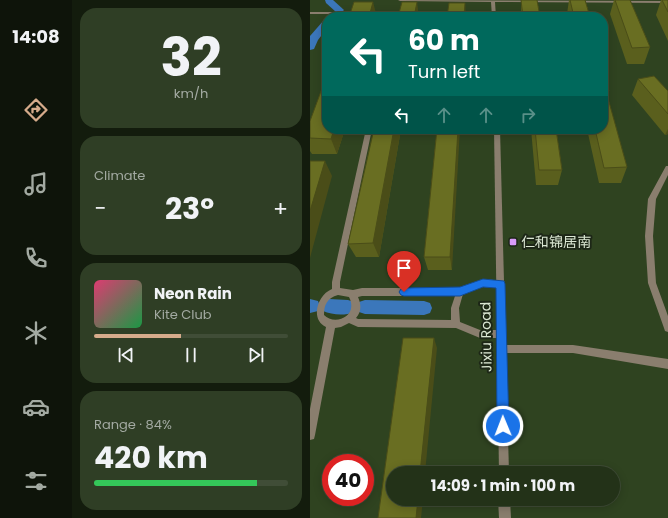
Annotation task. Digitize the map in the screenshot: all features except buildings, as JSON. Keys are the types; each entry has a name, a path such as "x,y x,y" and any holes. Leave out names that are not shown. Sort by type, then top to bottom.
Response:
{"street":[{"path":"400,0 668,2"},
{"path":"493,0 494,12"},
{"path":"310,13 322,13"},
{"path":"336,292 336,282 368,134"},
{"name":"Jixiu Road","path":"497,134 504,466"},
{"path":"668,168 652,198 649,236 652,283 668,328"},
{"path":"352,294 357,303 356,309 350,319 343,323 331,324 322,318 319,313 320,308 326,298 336,292 348,292 352,294 362,292 460,292 483,283 500,284"},
{"path":"456,324 454,308 460,292"},
{"path":"350,319 358,323 456,324 480,334 501,334"},
{"path":"310,435 331,324"},
{"path":"502,349 573,349 668,364"},
{"path":"504,506 505,518"}],"waterway":[{"path":"329,1 339,10"},
{"path":"310,47 313,39 322,28"},
{"path":"329,306 348,307"},
{"path":"365,307 424,308"}],"place":[{"name":"仁和锦居南","path":"513,242"}],"route":[{"path":"404,292 460,292 483,283 500,284 503,426"}]}
